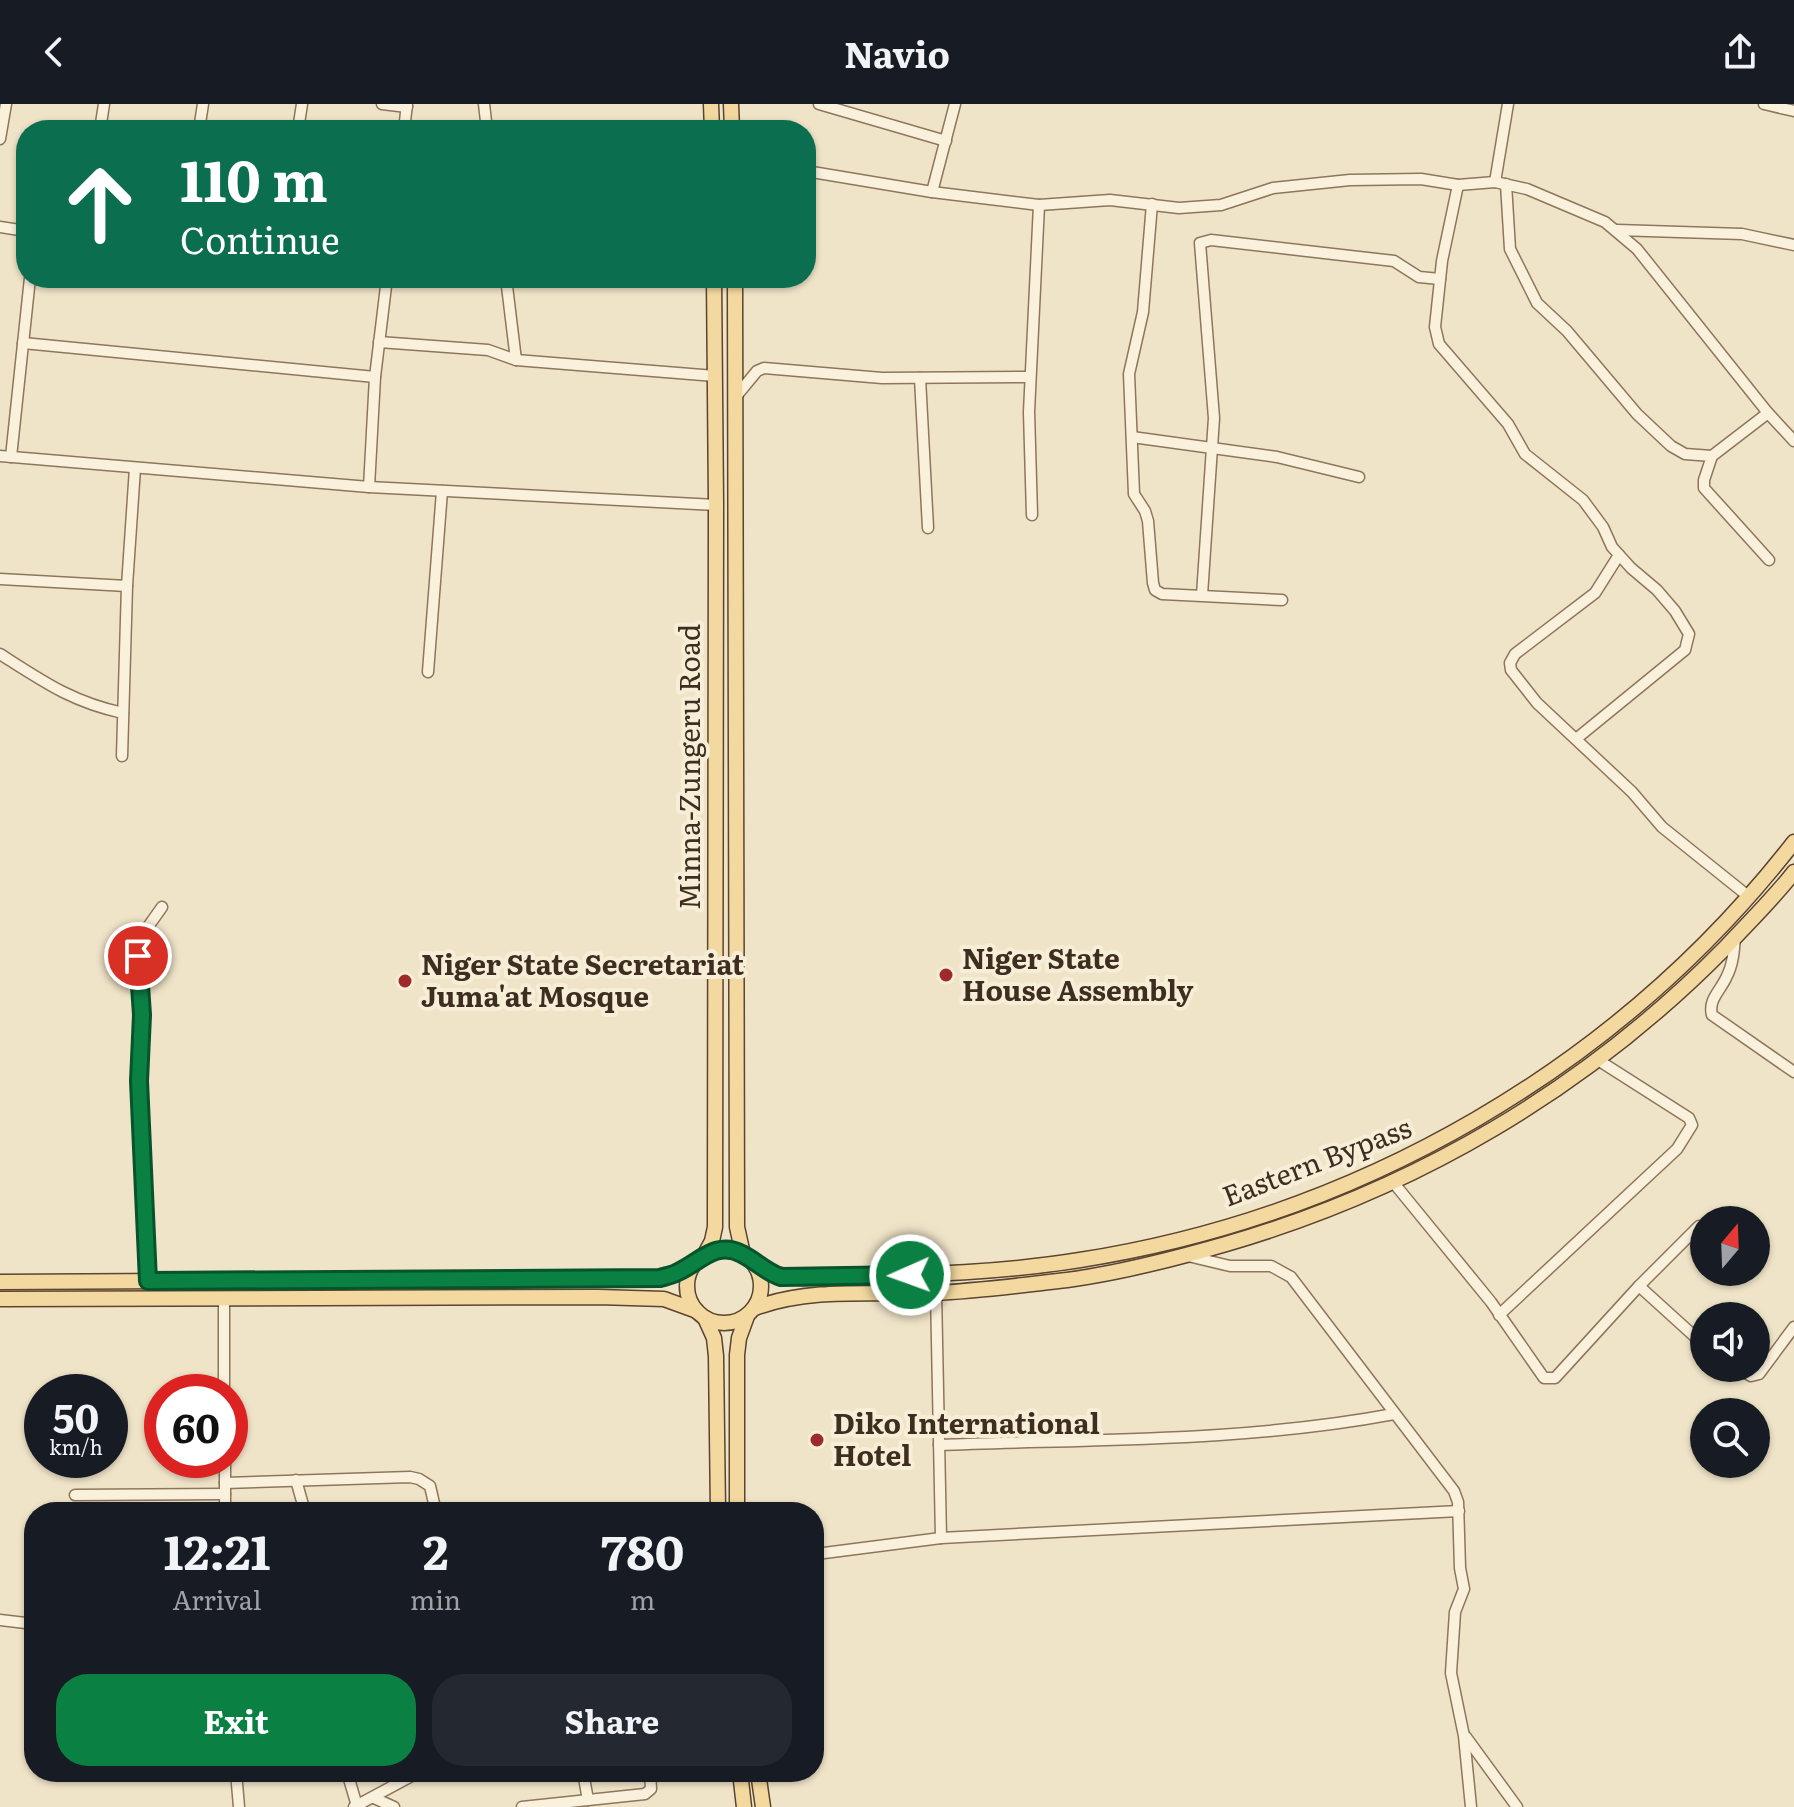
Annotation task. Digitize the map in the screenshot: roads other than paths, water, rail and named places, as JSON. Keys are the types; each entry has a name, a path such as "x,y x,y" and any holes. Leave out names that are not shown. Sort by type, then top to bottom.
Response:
{"main road":[{"name":"Minna-Zungeru Road","path":"700,1259 712,1241 715,1227 714,288"},
{"name":"Minna-Zungeru Road","path":"735,288 738,394 735,696 737,1227 748,1259"},
{"path":"716,696 735,696"},
{"name":"Eastern Bypass","path":"748,1259 781,1277 988,1272 1110,1254 1181,1239 1335,1189 1427,1148 1488,1114 1563,1065 1644,1001 1682,966 1794,842"},
{"name":"Eastern Bypass","path":"751,1312 793,1297 990,1289 1084,1277 1186,1256 1296,1223 1435,1163 1571,1081 1656,1013 1735,937 1794,872"},
{"path":"0,1282 660,1278 677,1273 717,1250 731,1250 748,1259 762,1285 739,1338 737,1355 737,1502"},
{"path":"700,1259 689,1275 687,1288 690,1300 714,1338 718,1502"},
{"path":"0,1299 598,1297 664,1299 726,1323 751,1312"},
{"path":"741,1782 744,1807"},
{"path":"759,1782 763,1807"}],"street":[{"path":"0,139 6,104"},
{"path":"382,104 407,106"},
{"path":"819,104 946,141"},
{"path":"932,192 955,104"},
{"path":"1508,104 1501,183 1510,249 1537,303 1567,331 1637,414 1671,446 1685,454 1712,456"},
{"path":"1764,104 1794,111"},
{"path":"816,173 932,192 1039,205 1110,200 1202,208 1273,188 1350,180 1421,179 1458,185 1501,183 1527,189 1568,205 1617,230 1637,249 1768,413 1794,441"},
{"path":"1458,185 1440,279 1435,327 1439,344 1508,424 1525,454 1589,506 1619,555 1675,611 1690,639 1685,650 1576,739"},
{"path":"1152,204 1143,312 1129,374 1134,494 1148,521 1155,590 1162,594 1282,600"},
{"path":"1032,515 1030,377 1039,205"},
{"path":"1617,230 1742,234 1794,245"},
{"path":"1202,595 1214,418 1200,243 1211,240 1394,261 1419,277 1440,279"},
{"path":"29,288 5,457 369,487 716,505"},
{"path":"369,487 375,377 386,288"},
{"path":"507,288 516,360"},
{"path":"379,342 488,350 516,360 715,376"},
{"path":"23,343 375,377"},
{"path":"738,394 757,371 764,368 920,378 1030,377"},
{"path":"920,378 928,528"},
{"path":"1768,413 1712,456 1704,488 1769,560"},
{"path":"1132,437 1277,457 1359,477"},
{"path":"122,756 127,586 135,468"},
{"path":"428,672 442,491"},
{"path":"1619,555 1595,593 1515,654 1510,663 1511,670 1537,703 1632,792 1662,827 1748,896"},
{"path":"0,579 127,586"},
{"path":"0,654 70,697 91,706 123,713"},
{"path":"148,1281 139,1081 142,1015 138,941 140,934 162,907"},
{"path":"1735,937 1727,977 1711,1003 1712,1015 1794,1072"},
{"path":"1499,1315 1677,1149 1692,1125 1689,1118 1598,1060"},
{"path":"1393,1182 1499,1315 1544,1378 1555,1378 1690,1235"},
{"path":"1186,1256 1230,1266 1271,1266 1291,1277 1454,1491 1459,1511 1460,1568 1464,1589 1455,1612 1450,1658 1464,1736 1471,1807"},
{"path":"1639,1286 1690,1332"},
{"path":"936,1292 941,1538"},
{"path":"224,1298 224,1374"},
{"path":"1770,1359 1794,1327"},
{"path":"939,1445 1246,1433 1343,1423 1394,1414"},
{"path":"225,1478 225,1502"},
{"path":"75,1495 225,1488 296,1480 419,1479 430,1486 434,1502"},
{"path":"296,1480 302,1502"},
{"path":"824,1553 941,1538 1459,1511"},
{"path":"0,1620 24,1623"},
{"path":"1464,1736 1517,1807"},
{"path":"237,1782 239,1807"},
{"path":"350,1782 356,1806 402,1782"},
{"path":"586,1782 593,1802"},
{"path":"522,1807 593,1802 649,1793 650,1782"},
{"path":"374,1798 394,1807"}],"place":[{"name":"Niger State House Assembly","path":"946,975"},
{"name":"Niger State Secretariat Juma'at Mosque","path":"405,981"},
{"name":"Diko International Hotel","path":"817,1440"}]}
